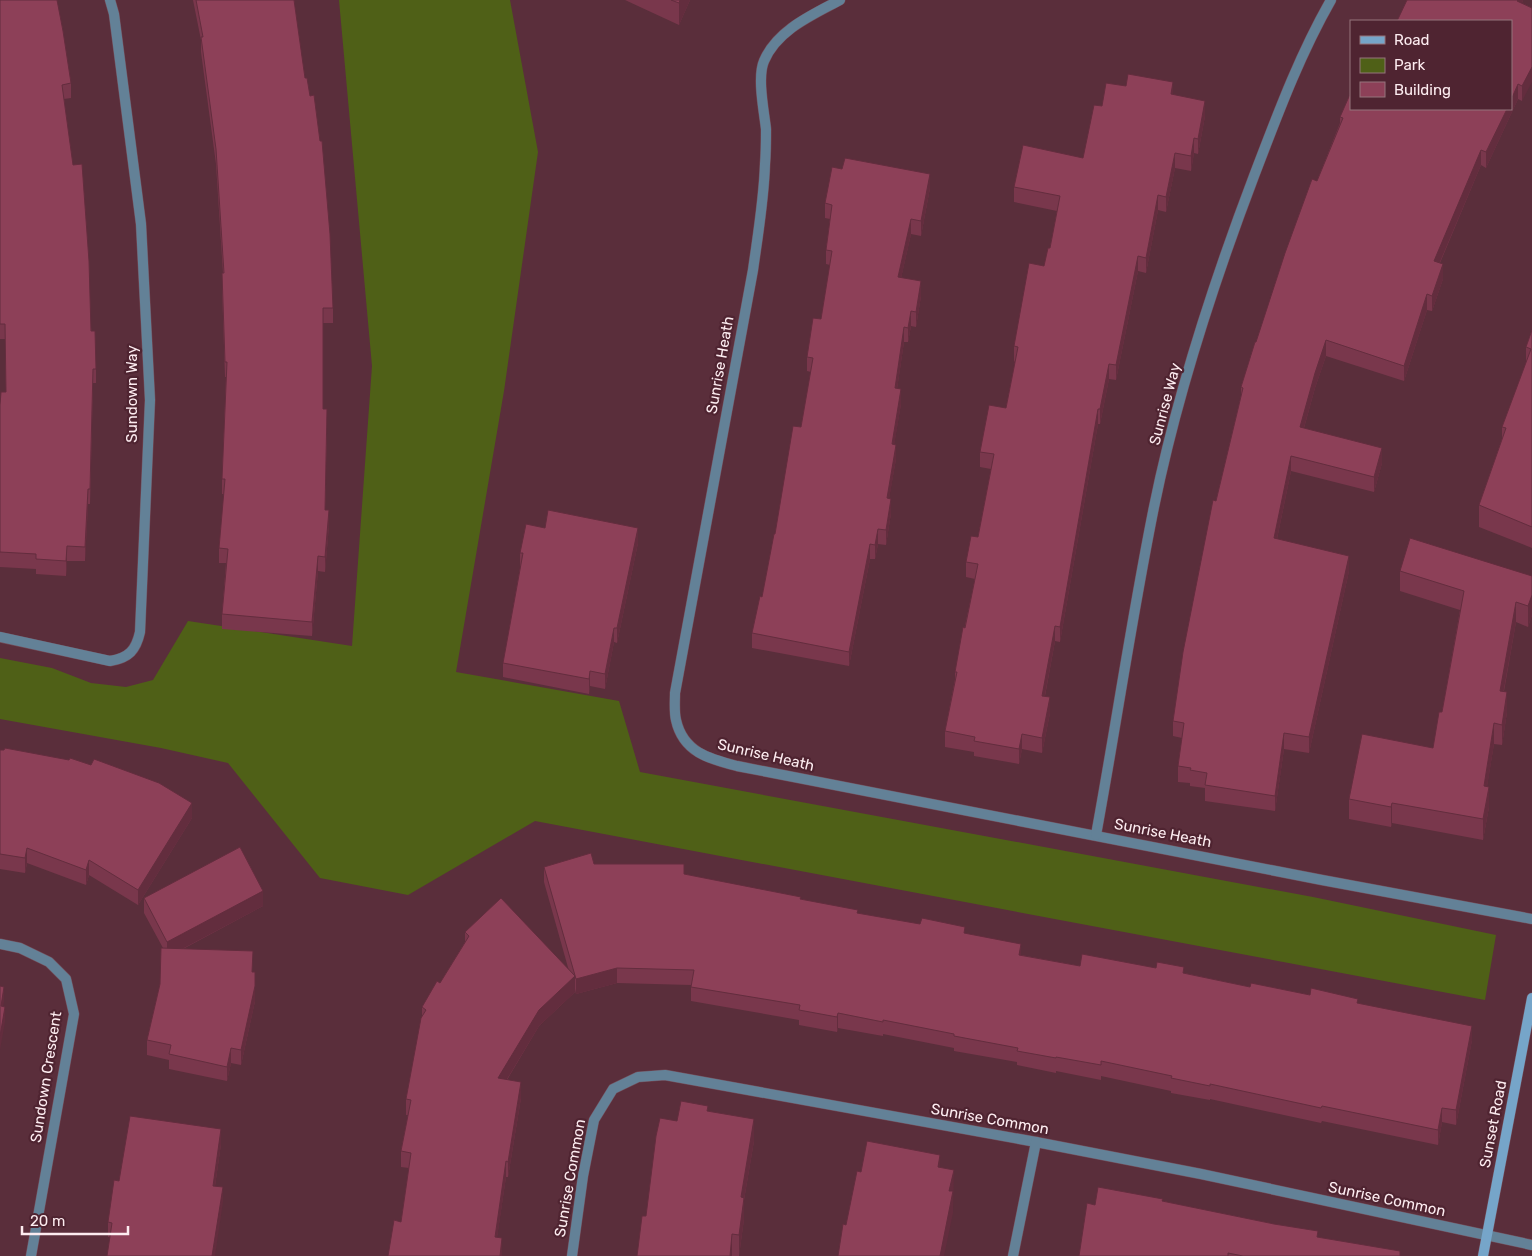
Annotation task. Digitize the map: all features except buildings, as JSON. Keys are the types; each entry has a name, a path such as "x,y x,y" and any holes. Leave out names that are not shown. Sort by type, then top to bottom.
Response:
{"street":[{"name":"Sundown Way","path":"0,637 110,661 127,656 134,650 140,632 149,390 141,224 114,14 110,0"},
{"name":"Sunrise Heath","path":"840,0 798,23 775,42 763,62 761,81 766,140 762,208 753,270 675,693 676,720 684,739 696,752 737,766 1532,919"},
{"name":"Sunrise Way","path":"1096,835 1154,507 1178,407 1228,243 1291,78 1331,0"},
{"name":"Sundown Crescent","path":"0,944 20,948 49,962 66,979 74,1014 31,1256"},
{"name":"Sunset Road","path":"1483,1256 1532,998"},
{"name":"Sunrise Common","path":"572,1256 583,1176 594,1120 613,1089 638,1078 664,1075 1036,1142 1201,1174 1532,1245"},
{"path":"1013,1256 1036,1142"}],"green space":[{"path":"339,0 510,0 538,152 504,391 456,672 619,701 640,772 1313,897 1496,935 1485,1000 535,821 408,895 320,878 228,763 161,748 0,719 0,658 52,668 91,683 126,687 153,680 188,621 352,646 372,366"}]}
